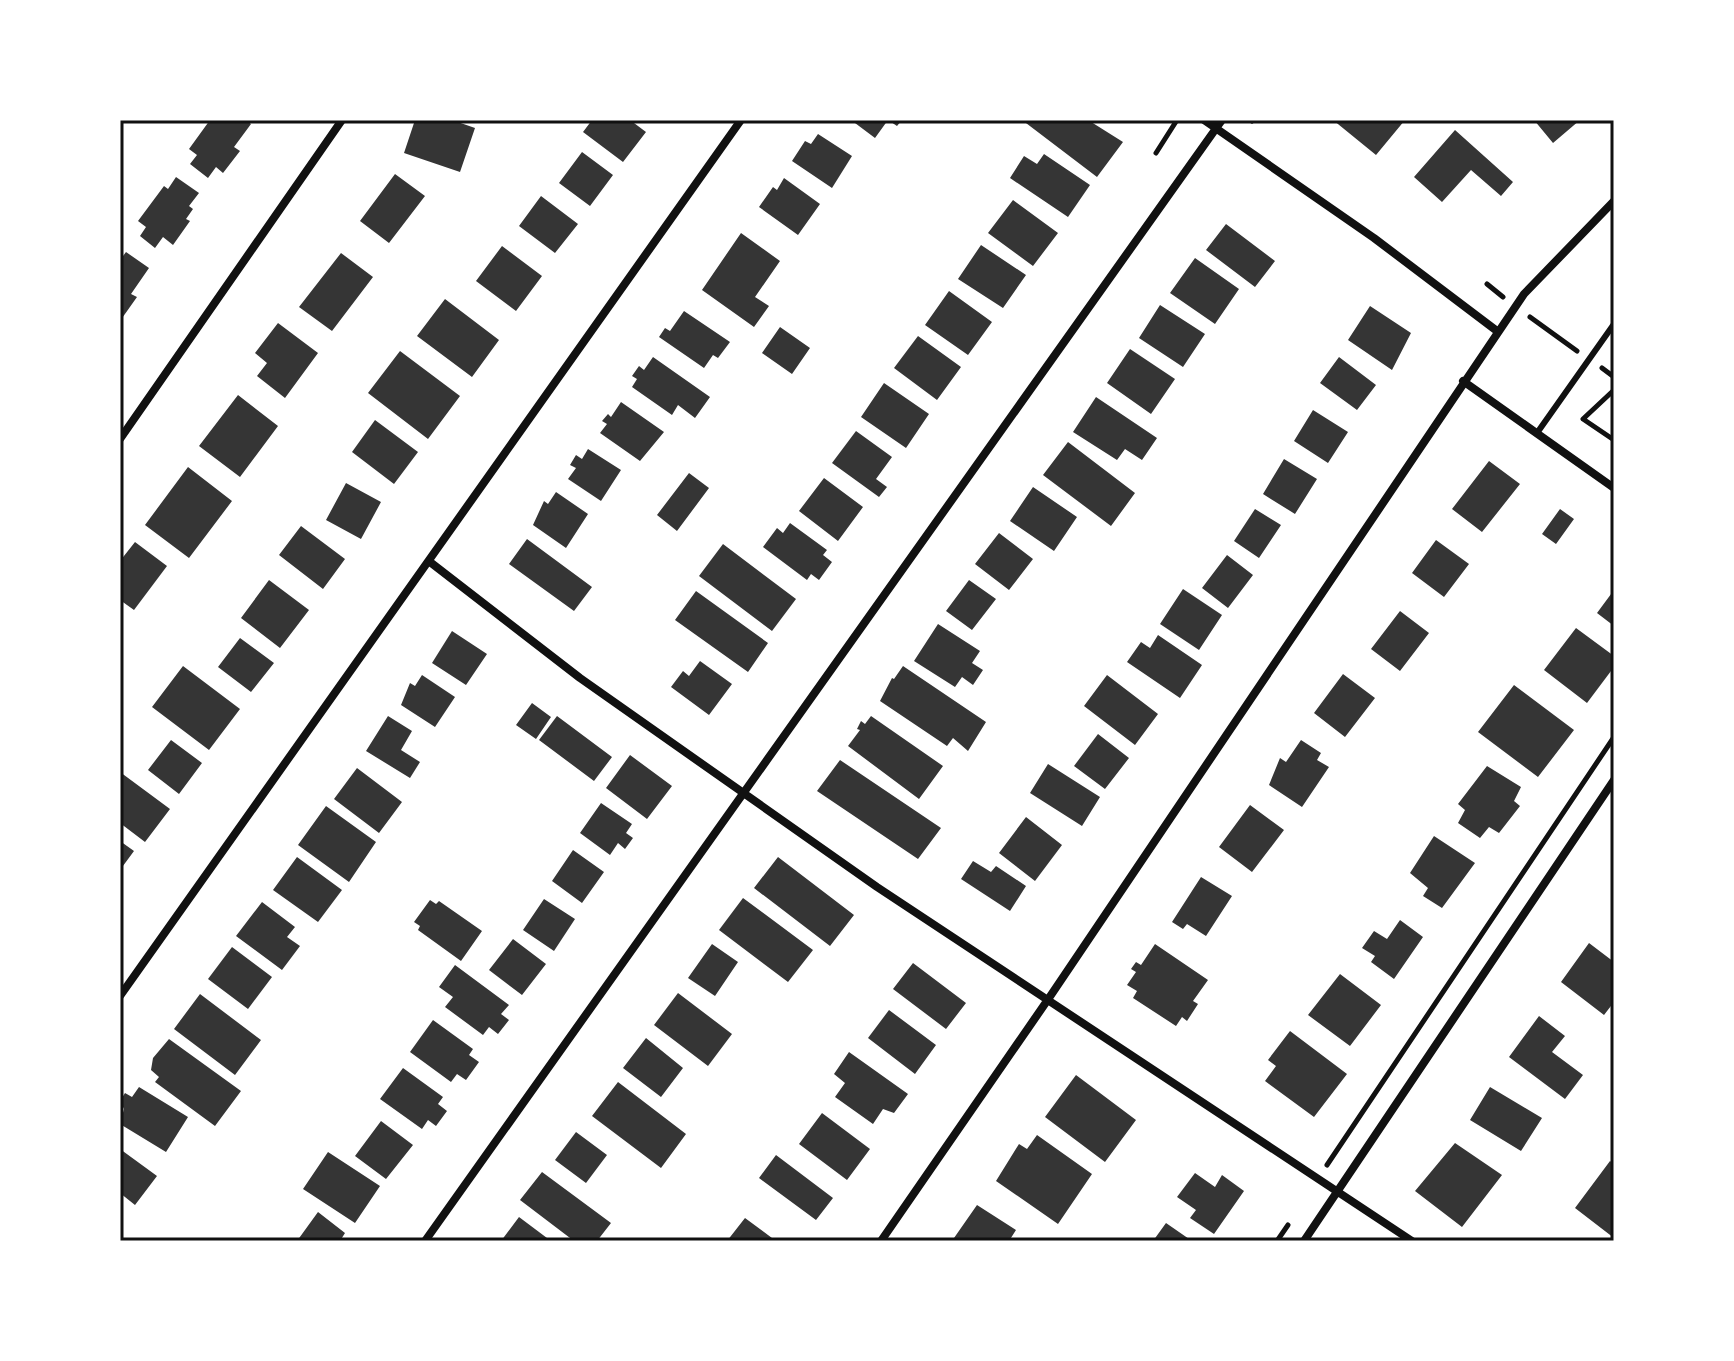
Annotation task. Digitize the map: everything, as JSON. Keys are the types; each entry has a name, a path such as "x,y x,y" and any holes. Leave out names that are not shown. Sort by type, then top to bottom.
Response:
{"street":[{"path":"120,439 342,120"},
{"path":"120,996 741,120"},
{"path":"1204,120 1374,238 1497,331"},
{"path":"425,1241 1222,120"},
{"path":"881,1241 1049,998 1497,331 1524,294 1614,201"},
{"path":"1463,381 1614,488"},
{"path":"430,562 580,678 877,887 1412,1241"},
{"path":"1304,1241 1614,780"}],"lane":[{"path":"1537,433 1614,324"}],"path":[{"path":"1156,153 1177,120"},
{"path":"1529,316 1614,377"},
{"path":"1614,390 1583,419 1614,440"},
{"path":"1319,1177 1614,737"}],"building":[{"path":"210,120 246,120 251,124 234,147 240,151 223,173 216,167 208,178 190,164 197,155 189,149"},
{"path":"415,120 452,120 475,128 460,172 404,153"},
{"path":"592,120 630,120 646,132 623,162 583,132"},
{"path":"851,120 888,120 875,138"},
{"path":"888,120 902,120 897,126"},
{"path":"1022,120 1088,120 1123,142 1097,177"},
{"path":"1333,120 1405,120 1376,155"},
{"path":"1534,120 1580,120 1553,143"},
{"path":"1455,130 1513,182 1501,196 1471,170 1442,202 1414,177"},
{"path":"818,134 852,156 832,188 792,161 805,141 811,144"},
{"path":"582,152 613,175 590,206 559,183"},
{"path":"1044,154 1090,185 1068,217 1010,178 1024,156 1037,164"},
{"path":"395,174 425,196 389,243 360,221"},
{"path":"176,177 199,193 189,206 193,209 186,219 190,221 173,245 163,237 155,248 140,236 146,227 138,221 164,186 168,189"},
{"path":"784,178 820,204 798,235 759,207 773,187 777,190"},
{"path":"541,196 578,224 555,253 519,226"},
{"path":"1013,200 1058,233 1033,266 988,233"},
{"path":"1226,224 1275,261 1255,287 1206,250"},
{"path":"741,233 780,261 755,297 769,306 754,327 702,290"},
{"path":"981,245 1026,275 1003,308 958,279"},
{"path":"502,246 542,276 516,311 476,281"},
{"path":"126,252 149,268 131,294 137,297 120,321 120,260"},
{"path":"341,253 373,277 332,331 299,307"},
{"path":"1195,258 1239,289 1215,324 1170,293"},
{"path":"949,291 992,322 968,355 925,325"},
{"path":"445,299 499,340 472,377 417,336"},
{"path":"1160,305 1205,334 1183,367 1139,338"},
{"path":"1370,306 1411,333 1392,370 1348,340"},
{"path":"684,311 730,342 718,358 713,355 704,368 659,337 665,328 670,331"},
{"path":"278,323 318,353 285,398 257,376 267,363 255,353"},
{"path":"780,327 810,348 792,374 762,353"},
{"path":"918,336 961,367 937,400 894,368"},
{"path":"1130,349 1175,379 1151,414 1107,383"},
{"path":"400,351 460,396 428,439 368,393"},
{"path":"653,357 710,397 695,418 678,405 672,415 632,387 637,379 632,376 639,366 644,370"},
{"path":"1339,357 1376,385 1357,410 1320,383"},
{"path":"884,383 929,414 906,448 861,417"},
{"path":"238,395 278,426 240,477 199,446"},
{"path":"1096,397 1157,438 1142,460 1125,449 1117,460 1073,432"},
{"path":"621,402 664,432 640,461 600,433 607,424 602,421 608,414 611,417"},
{"path":"1313,410 1348,432 1328,463 1294,441"},
{"path":"375,420 418,452 394,484 352,452"},
{"path":"856,431 892,457 876,479 887,487 879,497 832,463"},
{"path":"1068,442 1135,493 1111,526 1043,475"},
{"path":"588,449 621,470 601,501 568,479 576,468 570,465 576,455 582,459"},
{"path":"1284,459 1317,479 1295,514 1263,494"},
{"path":"1489,461 1520,484 1482,532 1452,509"},
{"path":"188,467 232,501 189,558 145,525"},
{"path":"689,473 709,488 677,531 657,515"},
{"path":"824,478 863,507 838,541 799,511"},
{"path":"346,483 381,502 361,539 326,520"},
{"path":"1033,487 1077,517 1054,551 1010,521"},
{"path":"556,492 588,514 566,548 533,525 544,501 548,504"},
{"path":"1255,509 1281,525 1259,558 1234,541"},
{"path":"1560,509 1574,519 1556,544 1542,534"},
{"path":"790,523 827,550 823,555 832,562 819,580 811,574 807,580 763,547 777,528 783,533"},
{"path":"301,526 345,559 323,589 279,555"},
{"path":"999,533 1033,559 1009,590 975,564"},
{"path":"527,539 592,587 574,611 509,564"},
{"path":"1436,540 1469,564 1444,597 1412,573"},
{"path":"135,542 167,566 134,610 120,600 120,561"},
{"path":"723,544 796,599 772,631 699,576"},
{"path":"1227,555 1253,575 1228,608 1202,588"},
{"path":"269,580 309,610 280,648 241,618"},
{"path":"969,580 996,599 972,630 946,611"},
{"path":"1183,589 1222,615 1199,650 1160,624"},
{"path":"1614,590 1614,626 1597,613"},
{"path":"696,591 768,643 748,672 675,620"},
{"path":"1400,611 1429,633 1400,671 1371,649"},
{"path":"938,624 980,651 972,663 983,670 973,685 962,677 955,687 914,661"},
{"path":"1576,628 1614,656 1614,667 1587,703 1544,670"},
{"path":"452,631 487,654 466,685 432,663"},
{"path":"1158,635 1202,665 1180,698 1127,662 1141,642 1150,648"},
{"path":"240,638 274,663 251,692 218,667"},
{"path":"700,661 732,684 709,715 671,687 683,671 689,676"},
{"path":"183,666 240,709 209,750 152,707"},
{"path":"903,666 986,722 968,751 953,738 947,746 880,701 892,678"},
{"path":"1343,674 1375,698 1345,737 1314,713"},
{"path":"422,675 455,697 435,727 401,705 410,683 415,686"},
{"path":"1107,675 1158,714 1135,745 1084,706"},
{"path":"1514,685 1574,730 1538,777 1478,732"},
{"path":"532,703 551,717 536,739 516,725"},
{"path":"388,716 412,731 401,750 420,762 410,778 366,751"},
{"path":"557,716 612,757 594,781 539,740"},
{"path":"871,716 943,766 919,799 848,746 860,730 857,729 861,721 865,724"},
{"path":"1098,734 1129,758 1105,789 1074,766"},
{"path":"171,740 202,763 179,794 148,770"},
{"path":"1301,740 1321,753 1317,760 1329,767 1302,807 1269,785 1280,758 1286,762"},
{"path":"630,755 672,786 647,819 606,788"},
{"path":"840,760 941,828 918,859 817,791"},
{"path":"1048,764 1100,797 1082,826 1030,793"},
{"path":"1487,766 1521,787 1514,801 1520,806 1499,833 1489,827 1480,838 1458,823 1465,810 1458,804"},
{"path":"357,768 402,802 379,833 334,799"},
{"path":"120,772 170,809 145,842 120,823"},
{"path":"601,803 632,824 626,833 633,838 625,849 618,843 610,855 580,833"},
{"path":"1250,805 1284,830 1252,872 1219,847"},
{"path":"326,806 376,842 349,882 298,845"},
{"path":"1026,817 1062,845 1035,881 999,853"},
{"path":"1434,836 1475,863 1442,908 1423,896 1428,888 1410,873"},
{"path":"120,841 134,851 120,870"},
{"path":"573,850 604,872 582,903 552,881"},
{"path":"297,857 342,890 318,922 273,890"},
{"path":"778,857 854,915 830,946 754,888"},
{"path":"973,861 991,872 996,866 1026,886 1010,911 961,879"},
{"path":"1201,877 1232,896 1206,936 1187,924 1183,929 1172,922"},
{"path":"743,898 813,950 788,982 719,930"},
{"path":"544,899 575,919 554,951 523,930"},
{"path":"430,900 436,904 439,901 482,931 461,961 418,930 420,926 414,922"},
{"path":"262,902 295,927 287,937 300,946 282,970 236,936"},
{"path":"1400,920 1423,937 1394,979 1371,962 1375,956 1362,948 1374,931 1387,939"},
{"path":"513,939 546,964 522,995 489,970"},
{"path":"1589,943 1614,962 1614,1002 1604,1015 1561,982"},
{"path":"712,944 738,962 715,996 688,978"},
{"path":"1155,944 1208,980 1193,1001 1198,1004 1187,1021 1182,1017 1176,1026 1133,998 1137,991 1127,985 1136,972 1131,969 1136,962 1141,965"},
{"path":"232,947 272,977 248,1009 208,979"},
{"path":"913,963 966,1003 946,1029 893,989"},
{"path":"455,965 509,1005 501,1014 509,1020 498,1034 489,1027 483,1035 445,1007 453,997 439,987"},
{"path":"1340,974 1381,1005 1350,1046 1308,1015"},
{"path":"678,993 732,1034 708,1066 654,1025"},
{"path":"200,994 261,1040 235,1075 174,1029"},
{"path":"889,1010 936,1045 915,1074 868,1038"},
{"path":"1539,1016 1565,1036 1552,1052 1583,1075 1565,1099 1509,1057"},
{"path":"433,1020 473,1049 469,1055 479,1062 466,1080 457,1074 451,1082 410,1052"},
{"path":"1290,1031 1347,1074 1314,1117 1265,1081 1276,1066 1268,1060"},
{"path":"646,1038 683,1068 661,1097 623,1068"},
{"path":"169,1039 241,1091 215,1126 155,1082 159,1077 151,1070 153,1058"},
{"path":"849,1052 908,1094 894,1113 883,1109 873,1124 835,1097 845,1083 834,1074"},
{"path":"403,1068 443,1097 438,1104 447,1111 436,1126 428,1120 422,1129 380,1099"},
{"path":"1076,1075 1136,1120 1105,1162 1045,1117"},
{"path":"618,1082 686,1134 661,1168 592,1116"},
{"path":"139,1087 188,1117 166,1152 120,1124 124,1109 120,1101 125,1093 132,1097"},
{"path":"1490,1087 1542,1118 1521,1151 1470,1120"},
{"path":"822,1113 870,1149 847,1180 799,1144"},
{"path":"381,1121 413,1145 386,1179 355,1156"},
{"path":"576,1132 607,1155 586,1183 555,1160"},
{"path":"1037,1135 1092,1174 1058,1224 996,1181 1019,1144 1027,1149"},
{"path":"1455,1143 1502,1175 1462,1227 1415,1191"},
{"path":"120,1149 157,1176 135,1205 120,1193"},
{"path":"328,1152 380,1186 355,1223 303,1189"},
{"path":"776,1155 833,1198 816,1220 759,1178"},
{"path":"1610,1161 1614,1164 1614,1238 1575,1208"},
{"path":"542,1172 611,1223 597,1241 574,1241 520,1200"},
{"path":"1195,1173 1215,1187 1222,1175 1244,1191 1214,1234 1190,1218 1196,1210 1177,1197"},
{"path":"977,1205 1016,1230 1009,1241 954,1238"},
{"path":"318,1212 345,1233 340,1241 297,1241"},
{"path":"519,1217 551,1241 501,1241"},
{"path":"745,1218 776,1241 727,1241"},
{"path":"1166,1223 1192,1241 1153,1241"}]}
